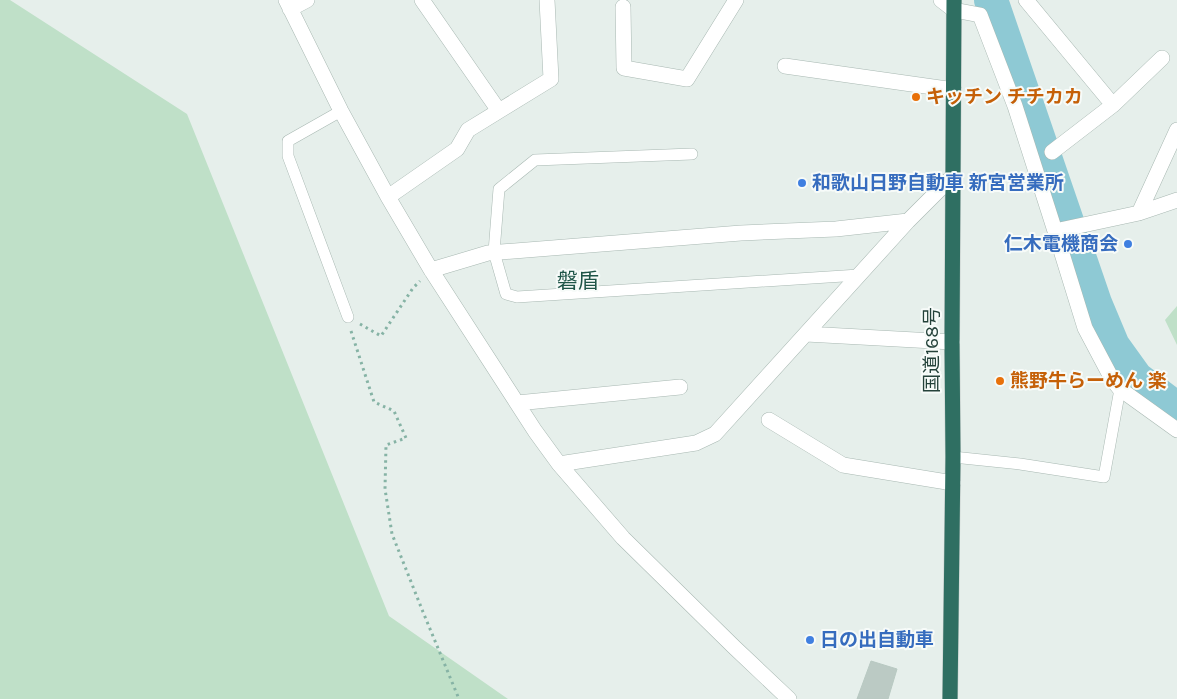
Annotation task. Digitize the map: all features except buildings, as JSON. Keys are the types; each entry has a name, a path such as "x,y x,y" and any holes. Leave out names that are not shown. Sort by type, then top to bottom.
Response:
{"highway":[{"name":"国道168号","path":"950,699 954,457 952,342 954,5"}],"street":[{"path":"307,0 288,5 341,111 431,270 535,431 559,464 624,538 789,699"},
{"path":"422,0 499,111"},
{"path":"388,197 457,149 468,130 551,79 547,0"},
{"path":"623,7 624,68 687,79 736,0"},
{"path":"941,0 980,15 1015,106 1085,328 1112,379 1120,389 1177,430"},
{"path":"1026,0 1114,105"},
{"path":"1052,152 1114,105 1162,58"},
{"path":"785,66 954,90"},
{"path":"1139,212 1177,130"},
{"path":"559,464 696,443 715,434 908,220 953,176"},
{"path":"1055,231 1139,212 1177,200"},
{"path":"431,270 494,252 741,233 836,229 908,220"},
{"path":"806,334 952,342"},
{"path":"517,403 680,386"},
{"path":"769,420 843,465 953,483"}],"lane":[{"path":"341,111 288,141 288,156 348,317"},
{"path":"692,154 535,160 499,189 494,252 506,294 517,298 859,275"},
{"path":"954,457 1020,464 1104,477 1120,389"}],"path":[{"path":"348,317 381,336 413,288 431,270"},
{"path":"348,317 374,402 394,411 406,438 386,445 385,451 385,489 392,534 460,699"}],"green space":[{"path":"0,0 10,0 187,114 389,616 508,699 0,699"},
{"path":"1177,306 1177,345 1165,320"}],"waterway":[{"path":"991,0 1095,303 1113,346 1136,378 1177,409"}],"place":[{"name":"キッチン チチカカ","path":"916,97"},
{"name":"和歌山日野自動車 新宮営業所","path":"802,183"},
{"name":"仁木電機商会","path":"1128,244"},
{"name":"熊野牛らーめん 楽","path":"1000,381"},
{"name":"日の出自動車","path":"810,640"}],"district":[{"name":"磐盾","path":"578,281"}]}
